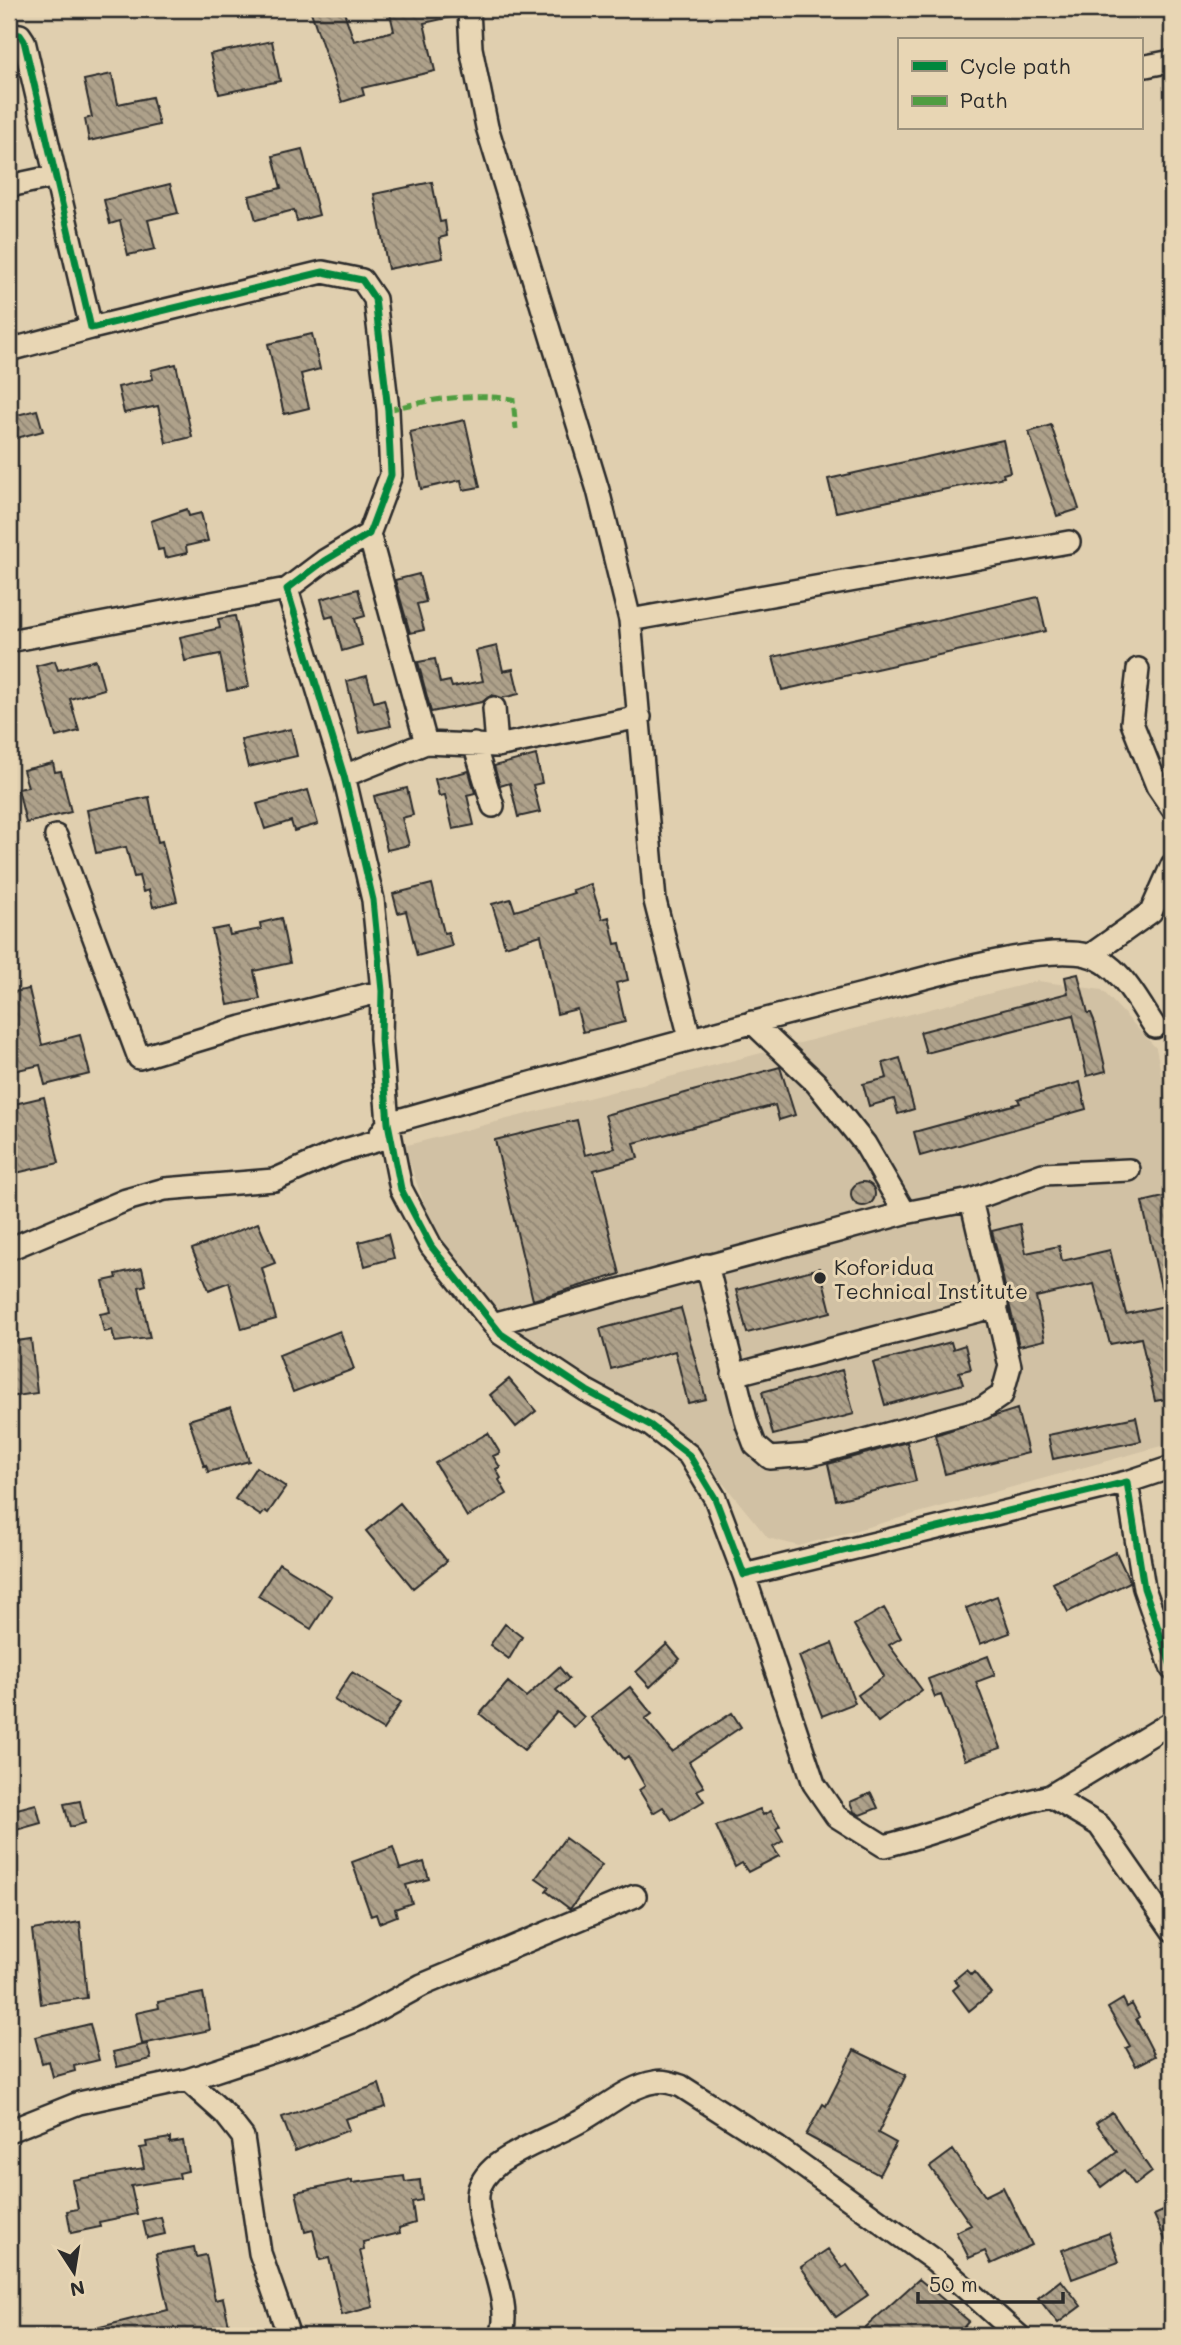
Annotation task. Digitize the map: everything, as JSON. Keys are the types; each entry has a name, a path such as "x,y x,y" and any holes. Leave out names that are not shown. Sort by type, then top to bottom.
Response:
{"street":[{"path":"469,9 471,48 487,127 597,490 630,620 655,901 690,1038"},
{"path":"9,33 20,35 24,41 91,328"},
{"path":"1142,67 1172,61"},
{"path":"9,186 56,176"},
{"path":"9,350 323,272 362,280 375,299 388,410 391,475 369,534 426,744"},
{"path":"9,641 287,589 324,561 369,534"},
{"path":"630,620 1069,542"},
{"path":"287,589 344,776 373,900 382,991 381,1039 388,1123 401,1189 430,1246 501,1334 587,1391 650,1425 689,1455 715,1498 744,1575 814,1784 836,1816 884,1846 923,1837 1018,1802 1051,1796 1172,1722"},
{"path":"1138,669 1132,723 1157,786 1172,808"},
{"path":"494,708 497,746"},
{"path":"344,776 426,744 497,746 640,717"},
{"path":"474,744 493,806"},
{"path":"56,836 139,1058 242,1027 382,991"},
{"path":"1151,912 1172,865"},
{"path":"1090,956 1151,912 1172,907"},
{"path":"9,1250 126,1200 165,1189 274,1180 337,1152 376,1141 388,1123 752,1022 935,975 1056,951 1090,956 1116,973 1136,996 1155,1027"},
{"path":"752,1022 816,1083 864,1144 905,1213"},
{"path":"493,1324 905,1213 971,1199 1043,1174 1129,1170"},
{"path":"707,1265 733,1375 755,1445 770,1458 810,1455 983,1408 1002,1395 1010,1366 971,1199"},
{"path":"733,1375 997,1306"},
{"path":"744,1575 1127,1482 1172,1467"},
{"path":"1127,1482 1144,1588 1172,1669"},
{"path":"1051,1796 1099,1825 1172,1930"},
{"path":"9,2131 79,2103 187,2080 310,2039 360,2019 422,1985 635,1896"},
{"path":"187,2080 225,2114 243,2137 260,2253 289,2336"},
{"path":"500,2336 503,2330 503,2309 478,2204 480,2185 486,2175 531,2144 578,2123 631,2091 653,2082 667,2081 681,2086 778,2148 935,2261 1019,2336"}],"shaded area":[{"name":"Koforidua Technical Institute","path":"1038,981 1102,990 1156,1048 1172,1127 1172,1443 799,1546 768,1538 700,1455 500,1321 435,1236 404,1146"}],"building":[{"path":"310,9 343,9 354,41 394,31 389,9 456,9 456,16 424,23 435,71 362,88 364,95 342,102"},
{"path":"272,41 280,81 219,94 210,54"},
{"path":"112,74 118,104 152,97 159,125 89,141 85,119 92,117 84,80"},
{"path":"302,149 319,215 297,221 294,210 256,220 249,196 281,188 273,156"},
{"path":"432,182 440,222 445,221 447,236 439,238 443,258 388,269 374,194"},
{"path":"170,184 178,213 148,220 155,249 128,255 120,221 110,224 104,200"},
{"path":"312,334 320,369 301,374 309,408 284,414 268,344"},
{"path":"176,364 192,437 166,443 158,406 124,413 118,387 153,379 151,370"},
{"path":"37,410 43,431 9,440 9,417"},
{"path":"465,420 480,487 463,490 461,480 421,489 410,432"},
{"path":"1051,425 1079,509 1057,516 1029,432"},
{"path":"1003,440 1010,472 1003,474 1004,477 836,512 828,479"},
{"path":"187,509 189,516 201,513 208,541 186,546 187,553 165,558 163,549 158,550 151,521"},
{"path":"419,574 426,602 417,604 424,630 410,633 395,580"},
{"path":"358,589 365,616 355,619 362,645 342,651 333,616 326,618 321,599"},
{"path":"1038,597 1046,631 782,690 773,657"},
{"path":"235,616 249,687 227,691 220,654 185,661 180,637 220,628 218,619"},
{"path":"497,646 503,671 513,669 519,694 502,698 492,695 482,702 431,712 418,662 435,659 440,683 450,681 452,687 483,681 476,651"},
{"path":"96,660 104,689 70,699 79,731 56,737 36,666 55,661 58,670"},
{"path":"367,676 374,702 384,699 391,726 359,733 347,681"},
{"path":"291,729 297,756 248,767 241,740"},
{"path":"536,755 542,783 533,785 540,812 518,817 510,783 500,786 494,766"},
{"path":"53,763 55,772 61,771 71,812 26,823 18,789 28,787 23,770"},
{"path":"469,771 475,793 467,795 474,825 453,829 445,795 439,796 435,779"},
{"path":"407,788 413,815 402,818 409,845 387,850 374,796"},
{"path":"308,790 318,824 294,831 291,821 265,829 257,804"},
{"path":"149,797 158,842 162,841 177,901 153,907 149,890 143,892 139,876 134,877 126,847 96,853 87,810"},
{"path":"432,884 444,933 448,932 452,946 417,956 406,911 398,913 393,894"},
{"path":"591,884 602,919 609,917 615,944 620,943 628,980 616,983 625,1022 583,1032 577,1009 557,1014 541,935 505,946 492,904 511,899 515,911 574,893 572,890"},
{"path":"281,918 290,963 254,971 260,999 228,1005 212,930 228,927 230,935 261,929 260,923"},
{"path":"1078,974 1088,1013 1091,1013 1094,1020 1106,1071 1087,1076 1073,1015 926,1053 920,1032 1068,993 1065,977"},
{"path":"29,989 42,1045 80,1035 90,1074 45,1085 40,1065 9,1072 9,993"},
{"path":"900,1058 914,1109 898,1114 894,1099 869,1106 863,1084 887,1078 883,1063"},
{"path":"780,1067 795,1115 779,1120 775,1105 634,1143 638,1158 594,1170 620,1274 533,1300 495,1140 577,1120 585,1155 615,1148 605,1115"},
{"path":"1080,1082 1086,1109 920,1156 914,1132 1020,1103 1018,1099"},
{"path":"44,1097 59,1163 16,1173 9,1141 18,1136 10,1105"},
{"path":"863,1182 872,1185 875,1194 872,1203 863,1206 854,1203 851,1194 854,1185"},
{"path":"1168,1196 1172,1218 1172,1398 1155,1401 1141,1338 1110,1344 1094,1284 1036,1297 1045,1340 1019,1346 992,1231 1020,1224 1026,1253 1059,1246 1062,1261 1110,1250 1126,1314 1165,1306 1142,1202"},
{"path":"258,1223 275,1263 262,1268 276,1319 242,1329 229,1282 209,1290 192,1249"},
{"path":"388,1234 394,1258 365,1266 359,1242"},
{"path":"142,1268 146,1285 139,1287 150,1338 115,1342 112,1330 104,1332 100,1314 110,1312 103,1281 117,1278 116,1274"},
{"path":"820,1268 831,1312 747,1333 736,1290"},
{"path":"681,1308 706,1399 688,1403 675,1351 611,1369 600,1329"},
{"path":"340,1331 354,1369 293,1392 279,1355"},
{"path":"31,1339 37,1393 9,1397 9,1342"},
{"path":"951,1342 953,1349 965,1345 971,1369 959,1372 963,1384 885,1405 873,1363"},
{"path":"842,1370 854,1414 773,1435 762,1392"},
{"path":"509,1379 536,1411 516,1427 490,1395"},
{"path":"231,1407 249,1461 208,1472 189,1420"},
{"path":"1017,1409 1028,1453 945,1474 935,1435"},
{"path":"1136,1417 1141,1441 1053,1459 1048,1435"},
{"path":"488,1433 500,1453 493,1456 500,1467 496,1469 507,1494 467,1517 435,1463"},
{"path":"907,1442 916,1481 836,1500 828,1464"},
{"path":"256,1467 286,1487 268,1513 265,1511 261,1516 235,1499"},
{"path":"400,1503 447,1561 413,1588 366,1531"},
{"path":"1116,1552 1130,1582 1068,1612 1053,1583"},
{"path":"279,1563 332,1596 311,1629 258,1596"},
{"path":"997,1596 1010,1633 980,1644 966,1608"},
{"path":"884,1608 901,1638 889,1645 922,1690 878,1722 858,1695 884,1676 854,1625"},
{"path":"505,1624 522,1637 509,1659 490,1645"},
{"path":"832,1643 855,1703 822,1716 799,1656"},
{"path":"667,1644 680,1659 650,1687 636,1672"},
{"path":"988,1656 995,1675 976,1682 1001,1748 965,1760 941,1695 935,1697 928,1679"},
{"path":"559,1667 569,1679 556,1690 584,1717 574,1727 557,1712 524,1750 480,1714 508,1682 526,1697"},
{"path":"352,1672 401,1702 383,1730 334,1700"},
{"path":"630,1687 652,1714 645,1719 672,1752 732,1713 741,1727 689,1762 704,1787 697,1790 704,1801 672,1820 663,1807 653,1813 639,1790 645,1786 628,1756 624,1759 591,1718"},
{"path":"871,1793 878,1808 860,1815 854,1812 850,1802"},
{"path":"80,1801 85,1823 70,1827 64,1804"},
{"path":"36,1804 41,1823 9,1832 9,1811"},
{"path":"760,1809 763,1815 771,1811 780,1826 776,1829 783,1841 773,1847 779,1856 748,1872 742,1863 735,1867 716,1826"},
{"path":"565,1838 602,1865 570,1909 546,1891 549,1887 536,1878"},
{"path":"393,1847 400,1869 424,1862 429,1879 406,1885 412,1903 395,1909 397,1916 379,1923 376,1914 371,1916 352,1862"},
{"path":"80,1922 87,1998 41,2004 32,1930"},
{"path":"966,1970 971,1975 974,1972 991,1993 969,2011 953,1990 959,1985 954,1980"},
{"path":"203,1993 210,2030 142,2044 136,2013 159,2008 158,2002"},
{"path":"1123,1999 1127,2007 1132,2004 1139,2017 1136,2019 1155,2056 1136,2066 1126,2048 1130,2046 1108,2008"},
{"path":"90,2024 99,2060 74,2066 75,2071 53,2077 49,2061 42,2063 35,2037"},
{"path":"147,2044 151,2059 117,2067 113,2052"},
{"path":"854,2050 906,2075 878,2133 896,2143 879,2175 806,2135 823,2104 826,2106"},
{"path":"379,2084 386,2107 345,2119 349,2130 295,2151 282,2117"},
{"path":"1112,2112 1152,2172 1135,2185 1124,2170 1101,2187 1090,2172 1117,2152 1096,2123"},
{"path":"170,2138 170,2143 183,2141 188,2171 179,2173 180,2178 131,2186 137,2214 99,2222 100,2227 71,2233 67,2211 78,2209 72,2180 144,2168 140,2148 147,2147 146,2142"},
{"path":"953,2150 985,2196 1003,2187 1032,2245 991,2264 985,2251 969,2258 956,2232 971,2225 930,2167"},
{"path":"404,2176 405,2182 420,2180 422,2200 412,2202 415,2223 399,2228 400,2233 363,2242 364,2250 360,2251 373,2307 342,2315 329,2258 320,2260 313,2230 305,2232 296,2192 352,2180 352,2183"},
{"path":"1172,2207 1172,2255 1154,2215"},
{"path":"161,2217 165,2234 147,2238 143,2221"},
{"path":"1109,2233 1119,2262 1072,2279 1062,2250"},
{"path":"194,2247 196,2257 206,2255 215,2300 223,2298 231,2334 85,2336 84,2331 168,2310 156,2254"},
{"path":"828,2249 842,2268 847,2265 868,2295 836,2317 801,2267"},
{"path":"919,2279 969,2321 956,2336 856,2336"},
{"path":"1061,2280 1081,2306 1058,2323 1038,2298"}],"marked path":[{"path":"388,410 450,398 513,399 516,429"}],"cycle path":[{"path":"9,33 20,35 24,41 91,328 323,272 362,280 375,299 388,410 391,475 369,534 324,561 287,589 344,776 373,900 382,991 381,1039 388,1123 401,1189 431,1246 501,1334 587,1391 650,1425 689,1455 715,1498 744,1575 1127,1482 1144,1588 1172,1669"}],"place":[{"name":"Koforidua Technical Institute","path":"820,1278"}]}
